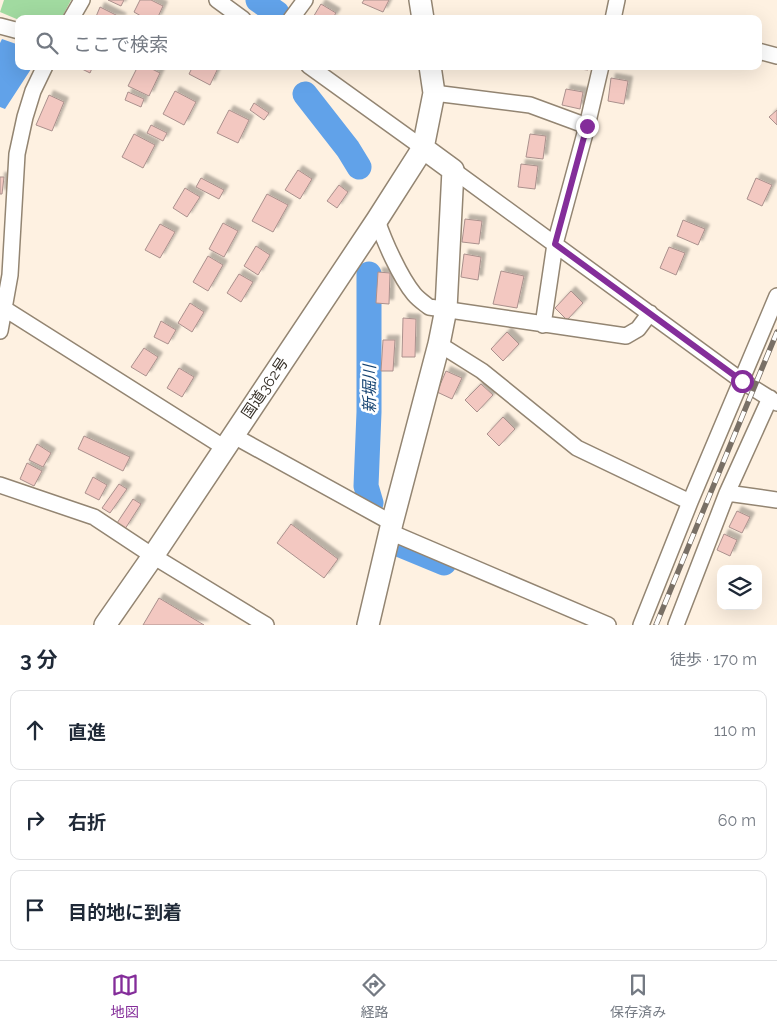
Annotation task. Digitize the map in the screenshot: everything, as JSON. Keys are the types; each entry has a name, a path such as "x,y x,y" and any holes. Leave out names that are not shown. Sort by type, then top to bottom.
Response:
{"highway":[{"path":"420,0 422,15"},
{"name":"国道362号","path":"105,625 377,220 422,148 434,93 431,70"},
{"path":"368,625 391,527 439,344 446,309 454,170 422,148"}],"street":[{"path":"73,15 82,0"},
{"path":"217,0 238,15"},
{"path":"293,15 304,0"},
{"path":"615,15 617,0"},
{"path":"0,26 15,30"},
{"path":"762,52 777,56"},
{"path":"0,331 10,275 17,154 33,91 43,70"},
{"path":"315,70 422,148"},
{"path":"543,324 555,244 601,70"},
{"path":"434,93 530,105 587,126"},
{"path":"454,170 742,381 773,400 728,493 676,625"},
{"path":"377,220 388,248 414,294 429,307 626,336 638,328 650,313"},
{"path":"641,625 690,502 777,296"},
{"path":"5,309 229,442 391,527 608,625"},
{"path":"439,344 482,371 577,448 690,502"},
{"path":"0,485 94,517 153,556 266,625"},
{"path":"728,493 777,500"}],"green space":[{"path":"4,0 71,0 63,15 15,15 15,18 0,12"}],"water":[{"path":"2,39 15,44 15,70 30,70 5,109 0,107 0,43"}],"building":[{"path":"108,0 124,0 121,6"},
{"path":"140,0 151,0 163,6 159,15 139,15 134,12"},
{"path":"364,0 389,0 383,12 362,3"},
{"path":"321,4 336,13 335,15 314,15"},
{"path":"100,7 116,15 97,15"},
{"path":"136,70 154,70 160,73 149,96 128,86"},
{"path":"191,70 217,70 210,85 189,74"},
{"path":"611,78 628,81 624,104 608,101"},
{"path":"566,89 583,92 580,109 562,105"},
{"path":"175,91 196,102 184,125 163,114"},
{"path":"128,92 144,99 141,107 125,100"},
{"path":"49,95 64,102 52,131 36,125"},
{"path":"254,103 269,113 264,120 250,110"},
{"path":"229,110 249,120 238,143 217,133"},
{"path":"777,110 777,125 769,117"},
{"path":"151,125 167,133 163,141 147,133"},
{"path":"134,134 155,145 143,168 122,157"},
{"path":"530,134 546,136 543,159 526,157"},
{"path":"521,164 538,166 535,189 518,187"},
{"path":"298,170 312,179 300,199 285,190"},
{"path":"0,177 4,177 2,194 0,194"},
{"path":"201,178 224,190 219,199 196,187"},
{"path":"756,178 772,185 762,206 747,199"},
{"path":"339,185 348,192 337,208 327,201"},
{"path":"185,188 200,197 187,217 173,208"},
{"path":"267,194 288,205 273,232 252,221"},
{"path":"465,219 482,221 479,244 462,242"},
{"path":"683,220 705,229 698,245 677,236"},
{"path":"223,223 238,231 224,257 209,249"},
{"path":"160,224 175,232 160,258 145,250"},
{"path":"256,246 270,255 258,275 244,266"},
{"path":"669,247 685,253 676,275 660,268"},
{"path":"464,254 481,257 478,280 461,277"},
{"path":"208,256 223,265 208,291 193,282"},
{"path":"501,271 524,276 517,308 493,304"},
{"path":"378,272 390,273 389,304 376,303"},
{"path":"239,274 253,282 241,302 227,293"},
{"path":"571,291 583,303 567,320 555,308"},
{"path":"190,303 204,312 192,332 178,323"},
{"path":"403,318 416,319 415,357 402,357"},
{"path":"161,321 176,330 168,344 154,337"},
{"path":"507,332 519,344 503,361 491,349"},
{"path":"383,340 395,340 393,371 381,371"},
{"path":"144,348 158,357 146,376 131,367"},
{"path":"179,368 194,377 182,397 167,388"},
{"path":"446,371 462,378 452,399 437,392"},
{"path":"481,384 493,395 477,412 465,400"},
{"path":"503,417 515,429 499,446 487,434"},
{"path":"84,436 130,457 123,471 78,449"},
{"path":"37,444 51,453 43,467 29,460"},
{"path":"27,463 42,471 34,486 20,479"},
{"path":"93,477 107,485 99,500 85,493"},
{"path":"119,484 127,489 110,513 102,508"},
{"path":"133,499 141,504 125,529 117,523"},
{"path":"737,511 750,517 742,533 729,527"},
{"path":"291,524 338,559 324,578 277,543"},
{"path":"724,534 737,540 730,556 717,550"},
{"path":"159,598 204,625 143,625"}],"waterway":[{"name":"新堀川","path":"258,0 277,13"},
{"name":"新堀川","path":"305,94 348,149 359,167"},
{"name":"新堀川","path":"369,274 369,412 366,486 371,503"},
{"name":"新堀川","path":"398,544 444,563"}],"railway":[{"path":"656,625 777,332"}],"route":[{"path":"587,126 555,244 742,381"}]}
